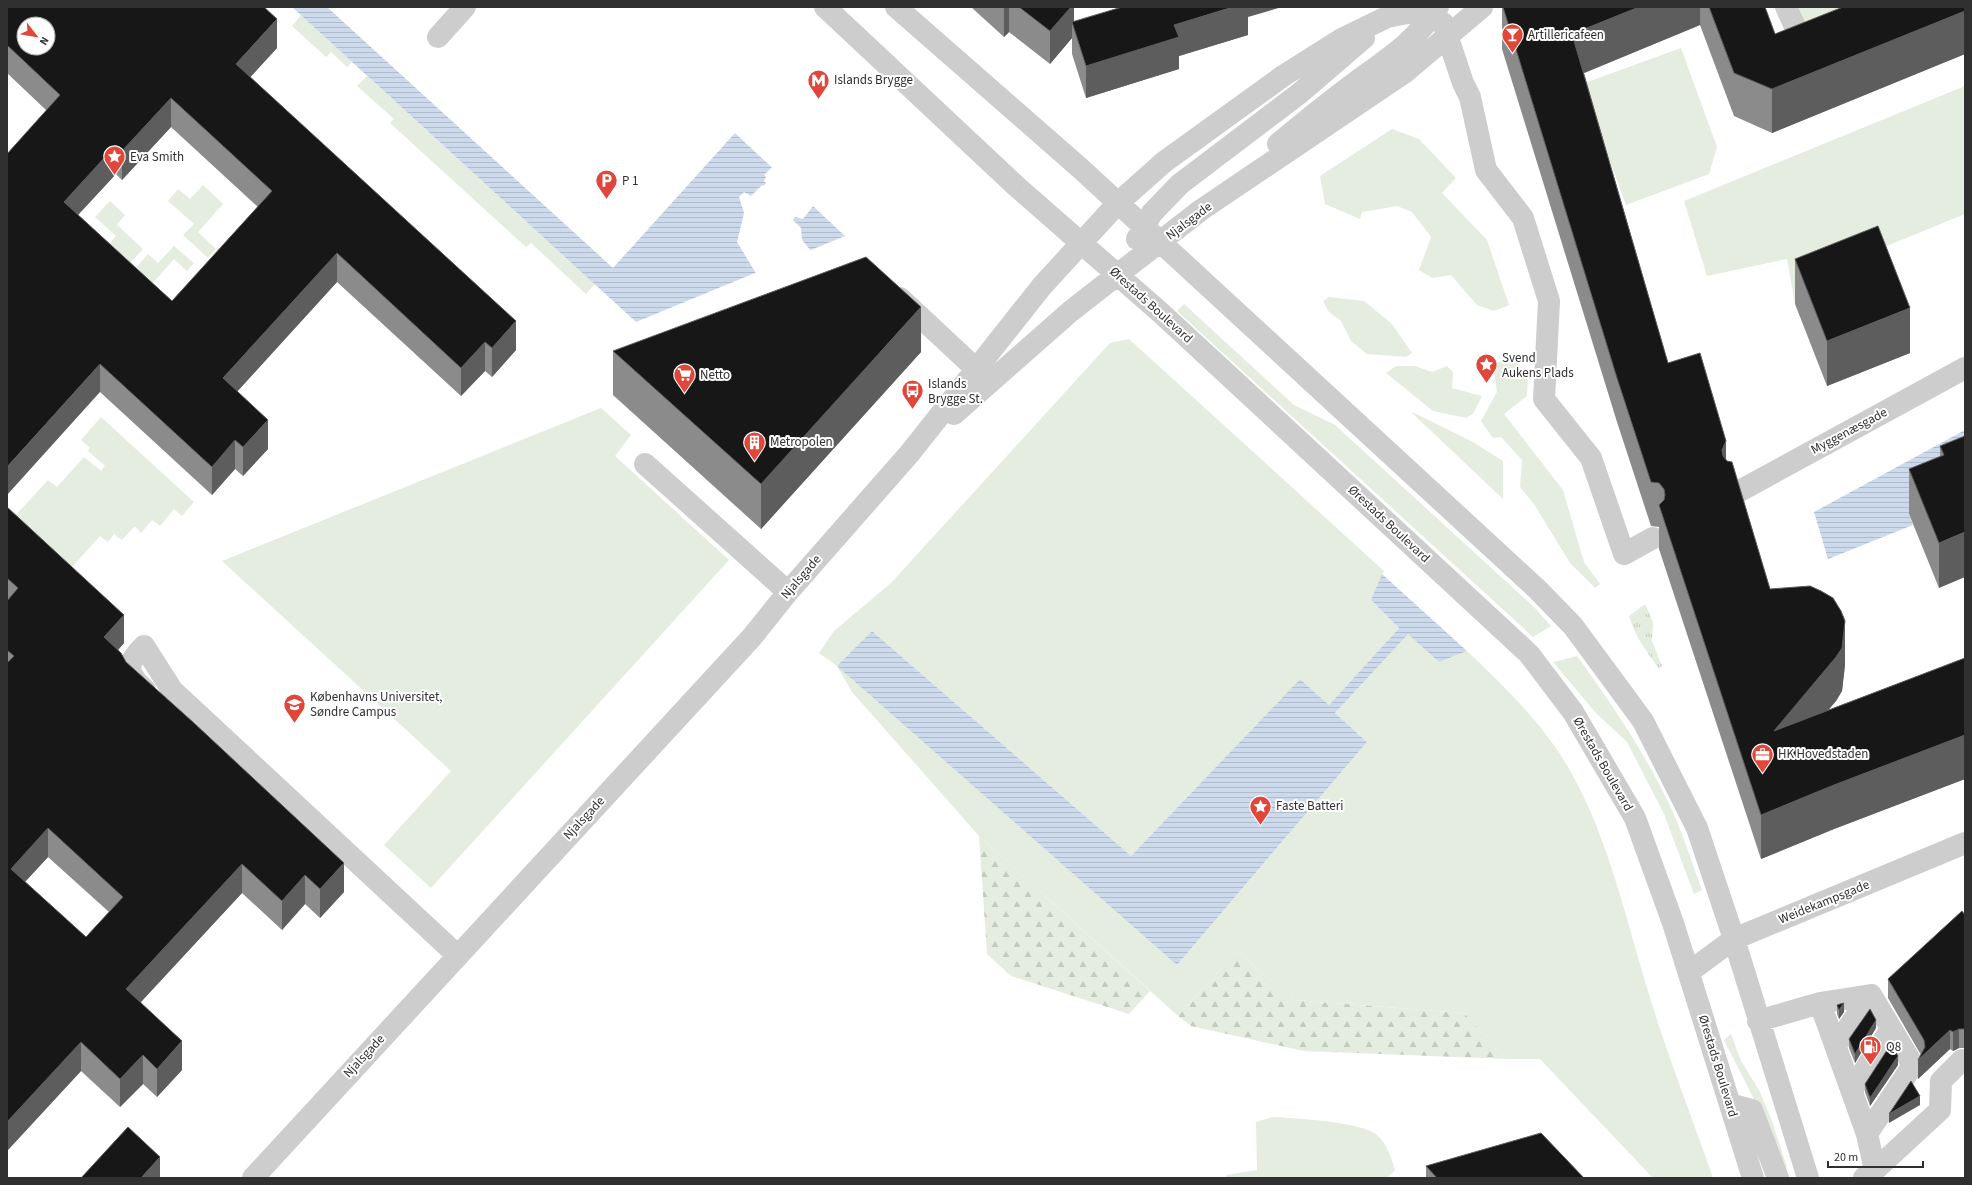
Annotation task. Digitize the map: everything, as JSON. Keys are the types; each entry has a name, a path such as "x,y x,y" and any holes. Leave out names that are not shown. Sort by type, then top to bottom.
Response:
{"street":[{"path":"438,36 465,7"},
{"name":"Ørestads Boulevard","path":"825,7 1016,186 1082,244 1124,270 1137,293 1529,654 1573,712 1635,818 1689,972 1754,1178"},
{"path":"896,7 1144,226 1537,589 1573,626 1644,721 1697,828 1734,939 1758,1021 1808,1178"},
{"path":"1437,7 1463,83 1470,97 1486,170 1523,218 1549,301 1544,399 1591,458 1624,554 1653,538"},
{"path":"1201,210 1308,118 1398,51 1422,30 1437,7"},
{"name":"Njalsgade","path":"253,1178 457,955 752,637 788,592 910,453 1042,286 1118,203 1164,162 1283,76 1340,40 1387,17 1437,7"},
{"name":"Njalsgade","path":"910,453 1071,311 1201,210 1404,73 1482,7"},
{"path":"1786,7 1804,46 1832,33"},
{"path":"1124,270 1134,246 1152,213 1180,184 1300,93 1387,17"},
{"path":"883,283 976,369"},
{"name":"Myggenæsgade","path":"1734,494 1965,368"},
{"path":"645,464 788,592"},
{"path":"209,748 134,680 130,670 131,661 144,646 172,690 457,955"},
{"name":"Weidekampsgade","path":"1689,972 1734,939 1965,843"},
{"path":"1758,1021 1820,1003 1870,995"},
{"path":"1867,1134 1913,1065 1870,995"},
{"path":"1836,1045 1870,995"},
{"path":"1820,1003 1867,1134 1867,1176"},
{"path":"1852,1090 1891,1029"},
{"path":"1867,1176 1940,1110 1941,1081 1962,1060"},
{"path":"1730,1104 1752,1110 1778,1178"}],"green space":[{"path":"1796,7 1879,7 1808,36"},
{"path":"301,15 352,62 347,67 331,52 326,57 292,26"},
{"path":"1681,48 1717,147 1709,174 1626,205 1582,84"},
{"path":"367,76 595,284 586,294 531,243 526,247 390,123 394,119 357,86"},
{"path":"1965,86 1965,214 1872,252 1878,271 1795,304 1787,259 1707,276 1684,201"},
{"path":"1392,129 1419,139 1456,178 1442,193 1487,240 1509,305 1494,311 1477,305 1451,275 1432,278 1419,270 1431,237 1412,212 1397,206 1362,212 1360,219 1325,204 1320,176"},
{"path":"203,185 223,204 198,232 216,249 208,258 183,235 194,224 168,201 178,189 190,199"},
{"path":"110,201 125,215 117,225 143,249 130,263 109,244 116,236 95,217"},
{"path":"174,246 194,263 187,271 174,259 152,284 135,269 148,254 158,263"},
{"path":"1329,297 1364,301 1392,324 1412,353 1406,357 1367,354 1351,341 1341,321 1329,312 1323,301"},
{"path":"1184,304 1294,405 1335,425 1534,607 1551,626 1533,637 1177,311"},
{"path":"1129,339 1384,571 1371,600 1399,628 1329,705 1300,679 1131,856 872,631 1177,965 1367,742 1335,713 1408,633 1439,662 1467,651 1508,691 1534,720 1558,751 1583,795 1606,853 1659,1026 1713,1178 1653,1178 1540,1059 1508,1059 1464,1013 1293,1000 1237,951 1178,1016 979,836 852,692 837,666 819,653 834,631 891,583 1110,343"},
{"path":"1510,355 1528,375 1527,396 1504,414 1563,490 1584,562 1600,584 1595,588 1570,563 1534,504 1520,487 1522,460 1501,437 1493,438 1481,421 1497,392 1493,366"},
{"path":"1396,366 1415,366 1432,372 1447,366 1453,372 1452,388 1482,396 1473,414 1466,418 1433,411 1386,373"},
{"path":"601,408 631,435 615,456 729,560 431,888 384,845 451,771 222,561"},
{"path":"1410,411 1471,441 1503,461 1503,499"},
{"path":"101,417 194,502 182,516 174,509 160,526 152,520 141,533 135,526 122,540 114,534 108,542 100,536 71,568 14,517 48,480 57,487 84,457 101,471 105,466 88,451 90,448 81,440"},
{"path":"1645,604 1653,622 1652,641 1662,666 1659,669 1638,638 1629,616"},
{"path":"1577,656 1627,729 1661,788 1680,828 1702,890 1694,894 1664,814 1627,742 1596,713 1553,662"},
{"path":"979,836 1150,991 1129,1014 1011,976 987,954"},
{"path":"1237,951 1293,1000 1464,1013 1508,1059 1304,1051 1191,1026 1178,1016"},
{"path":"1731,1034 1741,1061 1759,1090 1772,1121 1787,1167 1783,1168 1752,1095 1724,1040"},
{"path":"1273,1117 1296,1118 1343,1124 1369,1131 1377,1135 1383,1142 1395,1170 1387,1178 1226,1178 1226,1175 1257,1170 1256,1122"}],"water":[{"path":"292,7 327,7 613,268 735,133 845,236 636,322"},
{"path":"1965,430 1965,481 1909,514 1913,525 1828,559 1814,512"},
{"path":"1382,574 1467,651 1439,662 1408,634 1335,713 1367,742 1177,965 837,666 872,631 1131,856 1300,679 1329,705 1399,628 1371,600"}],"pier":[{"path":"773,166 814,205 803,219 795,217 793,220 801,228 802,240 812,252 757,275 737,242 744,213 739,197 744,192 751,196 762,185 763,186 766,183 764,181 766,177 764,175"}],"building":[{"path":"7,7 264,7 277,19 236,64 516,321 492,348 485,342 461,368 337,253 223,378 268,420 243,447 235,440 212,467 100,364 7,467 7,154 60,95 19,56 56,56 56,16 16,16 16,53 7,45","holes":["171,98 272,191 172,301 64,202 116,145 122,151"]},
{"path":"1019,7 1071,7 1050,31"},
{"path":"1122,7 1233,7 1174,25 1179,37 1086,66 1072,22"},
{"path":"1503,7 1639,7 1572,34 1668,363 1700,353 1726,441 1722,450 1723,456 1727,461 1732,462 1770,589 1810,586 1833,598 1845,621 1842,648 1774,731 1965,658 1965,735 1834,785 1761,815 1659,505 1664,500 1664,489 1659,483 1651,482 1617,378"},
{"path":"1709,7 1765,7 1775,34 1843,7 1965,7 1965,11 1772,89 1734,73"},
{"path":"1878,226 1910,308 1827,341 1795,259"},
{"name":"Metropolen","path":"866,257 921,307 761,484 613,351"},
{"path":"1965,436 1965,532 1939,543 1909,469 1944,455 1940,446"},
{"path":"7,507 124,615 104,637 121,653 126,662 194,723 344,863 320,889 305,875 282,901 242,864 126,989 182,1041 157,1069 143,1055 120,1079 81,1042 7,1122 7,663 14,656 7,650 7,601 18,588 7,578","holes":["48,828 123,897 86,937 11,869"]},
{"path":"1962,911 1965,915 1965,1029 1959,1029 1953,1032 1950,1030 1918,1060 1925,1047 1924,1040 1888,979"},
{"path":"1844,1003 1839,1010 1837,1005"},
{"path":"1870,1009 1876,1020 1855,1054 1849,1039"},
{"path":"1891,1044 1898,1056 1870,1098 1865,1084"},
{"path":"1911,1081 1920,1096 1889,1114"},
{"path":"128,1127 160,1157 141,1178 81,1178"},
{"path":"1541,1133 1584,1178 1437,1178 1426,1166"}],"place":[{"name":"Artillericafeen","path":"1513,54"},
{"name":"Islands Brygge","path":"818,100"},
{"name":"Eva Smith","path":"115,176"},
{"name":"P 1","path":"607,200"},
{"name":"Svend Aukens Plads","path":"1486,384"},
{"name":"Netto","path":"684,394"},
{"name":"Islands Brygge St.","path":"912,410"},
{"name":"Metropolen","path":"754,462"},
{"name":"Københavns Universitet, Søndre Campus","path":"294,724"},
{"name":"HK Hovedstaden","path":"1762,774"},
{"name":"Faste Batteri","path":"1260,826"},
{"name":"Q8","path":"1870,1066"}]}
